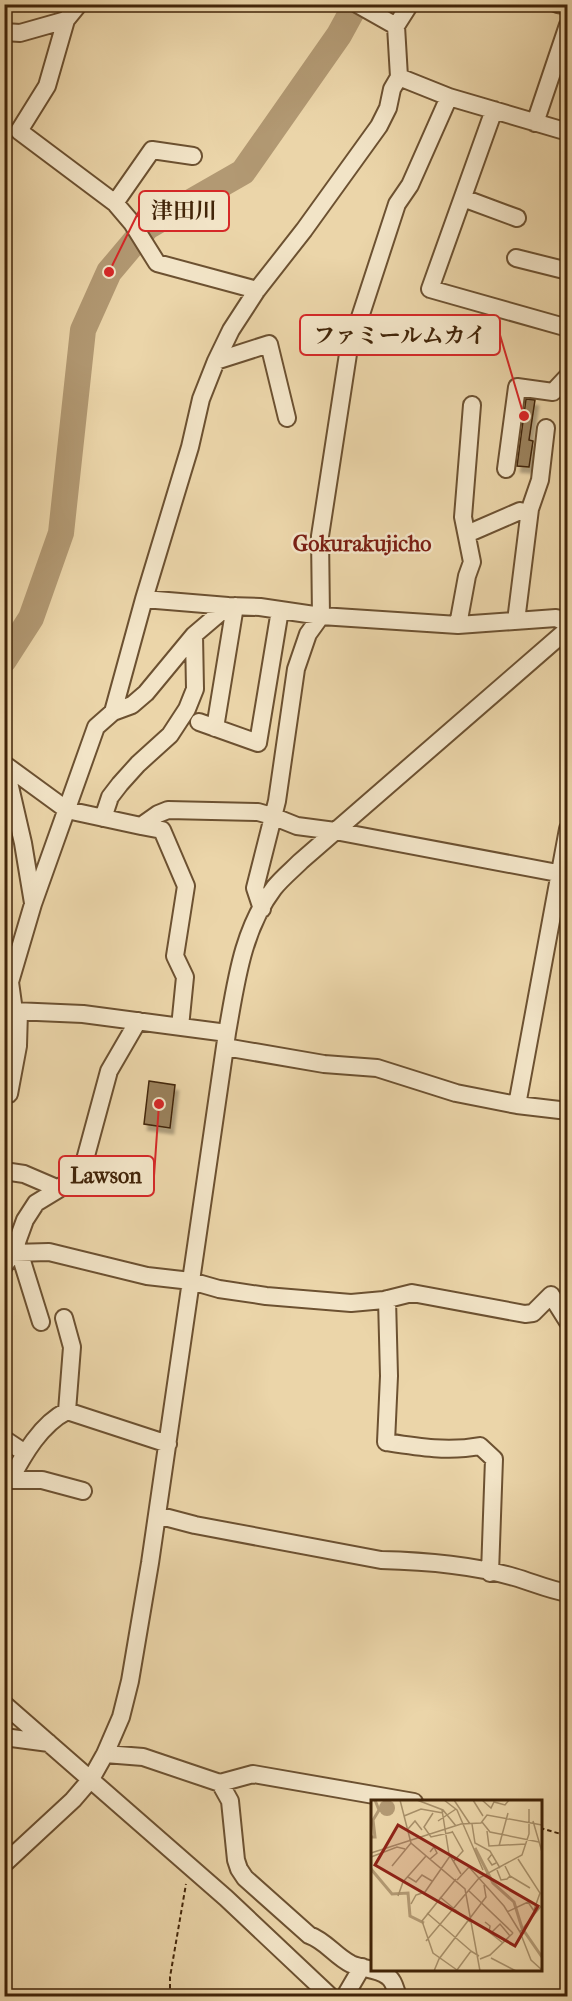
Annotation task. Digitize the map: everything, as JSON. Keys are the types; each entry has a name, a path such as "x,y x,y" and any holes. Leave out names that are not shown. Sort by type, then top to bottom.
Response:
{"street":[{"path":"79,4 66,20 47,86 19,131 115,203 132,223 158,263 257,290"},
{"path":"357,4 396,26"},
{"path":"113,711 176,495 201,399 216,361 231,330 257,290 304,230 379,126 388,108 392,89 399,77 396,26 410,4"},
{"path":"557,4 567,6"},
{"path":"4,32 20,33 66,20"},
{"path":"535,123 567,25"},
{"path":"399,77 449,97 567,132"},
{"path":"262,909 255,888 272,816 278,801 296,669 308,634 321,616 321,536 348,354 397,204 410,185 449,97"},
{"path":"494,110 430,289 567,328"},
{"path":"115,203 152,150 193,156"},
{"path":"463,198 517,218"},
{"path":"516,258 567,271"},
{"path":"216,361 269,344 287,417"},
{"path":"506,469 517,387 554,392 567,376"},
{"path":"458,625 467,576 472,562 463,517 472,405"},
{"path":"516,621 533,541 530,509 546,481 546,428"},
{"path":"467,534 520,511"},
{"path":"144,599 260,607 321,616 458,625 556,618 567,623"},
{"path":"231,606 194,635 146,693 132,705 113,711 96,727 7,982 14,1011 83,1014 180,1027 324,1064 377,1068 456,1094 567,1111"},
{"path":"215,728 231,606"},
{"path":"199,722 258,743 280,610"},
{"path":"4,1864 73,1800 91,1779 121,1718 130,1681 168,1444 226,1040 241,956 262,909 274,888 335,831 567,629"},
{"path":"103,818 110,797 120,784 170,735 187,709 195,689 194,635"},
{"path":"5,765 67,810 162,830 186,886 175,956 185,977 180,1027"},
{"path":"5,765 33,904"},
{"path":"141,826 168,810 258,812 297,826 335,831 564,874"},
{"path":"517,1105 564,874 567,830"},
{"path":"9,1094 18,1046 19,1011"},
{"path":"9,1260 24,1220 36,1203 59,1189 83,1167 109,1071 138,1021"},
{"path":"4,1171 24,1174 59,1189"},
{"path":"9,1260 49,1252 147,1276 191,1281 219,1289 266,1296 351,1303 387,1299 412,1293 525,1314 533,1312 551,1295 567,1322"},
{"path":"9,1260 21,1261 41,1322"},
{"path":"387,1299 389,1377 386,1442 428,1449 457,1450 480,1446 494,1459 490,1573"},
{"path":"64,1318 76,1347 67,1411"},
{"path":"83,1491 42,1480 10,1480 25,1453 56,1417 67,1411 168,1444"},
{"path":"4,1439 25,1453"},
{"path":"157,1515 195,1525 381,1560 404,1560 514,1577 567,1593"},
{"path":"4,1704 189,1866 330,1996"},
{"path":"4,1737 49,1743"},
{"path":"105,1754 143,1757 220,1783 253,1774 402,1800"},
{"path":"220,1783 230,1801 236,1860 245,1878 309,1935 320,1939 345,1960 371,1970"},
{"path":"345,1996 362,1967"},
{"path":"374,1971 386,1975 392,1981 398,1996"}],"path":[{"path":"542,1829 567,1836"},
{"path":"170,1996 170,1977 189,1866"}],"building":[{"path":"526,399 535,400 529,440 533,441 529,467 517,466"},
{"path":"149,1081 175,1085 170,1128 144,1124"}],"waterway":[{"path":"4,660 31,618 61,533 83,330 109,272 147,227 243,172 339,35 356,4"}],"place":[{"name":"津田川","path":"109,272"},
{"name":"ファミールムカイ","path":"524,416"},
{"name":"Lawson","path":"159,1104"}],"district":[{"name":"Gokurakujicho","path":"362,544"}]}
